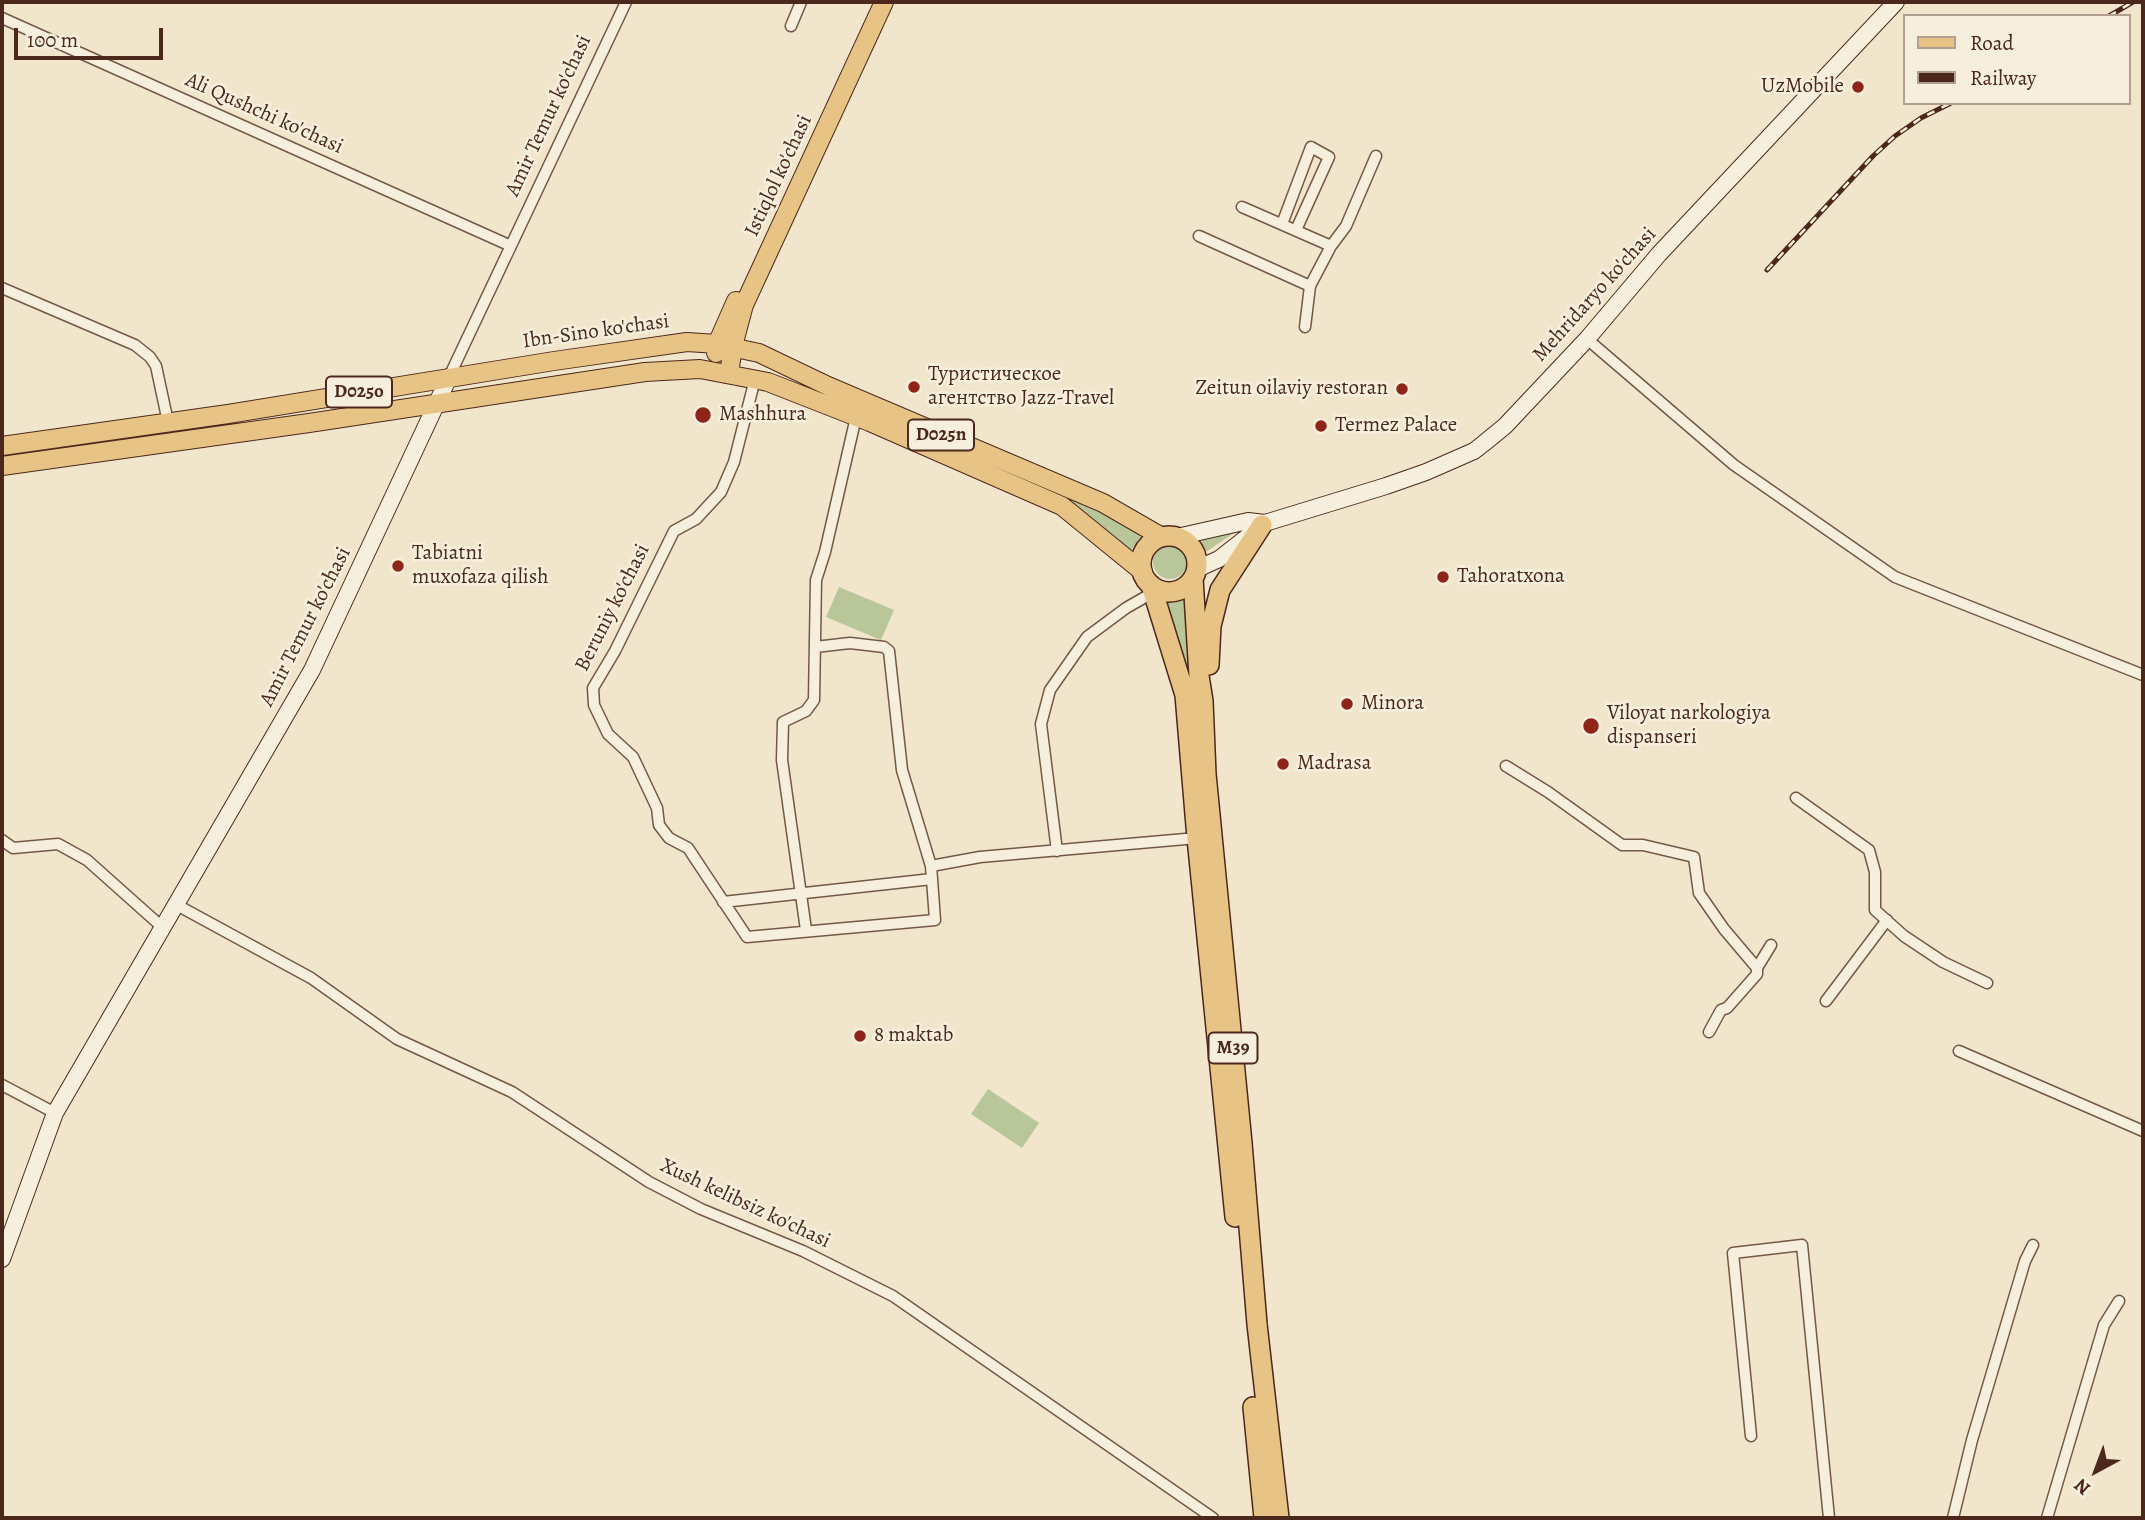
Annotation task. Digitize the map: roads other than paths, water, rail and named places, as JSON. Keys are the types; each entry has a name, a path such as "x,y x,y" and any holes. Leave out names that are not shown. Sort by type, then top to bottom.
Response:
{"highway":[{"path":"1203,701 1209,680 1211,626 1220,590 1263,524"},
{"path":"1169,537 1186,541 1197,559 1195,574 1185,587 1174,591 1162,590 1149,583 1142,561 1145,550 1152,542 1169,537"},
{"name":"M39","path":"1195,574 1206,774 1257,1324 1279,1518"},
{"name":"M39","path":"1149,583 1185,695 1264,1518"}],"main road":[{"name":"Istiqlol ko'chasi","path":"722,372 725,345 873,2"},
{"name":"Istiqlol ko'chasi","path":"725,345 884,2"},
{"name":"Мehridaryo ko'chasi","path":"1263,524 1387,486 1474,451 1505,426 1587,339 1659,254 1896,2"},
{"name":"Ibn-Sino ko'chasi","path":"2,446 687,342 725,345 759,353 828,386 1103,503 1169,537"},
{"name":"D025o","path":"2,467 645,372 700,369 722,372"},
{"name":"D025n","path":"722,372 768,382 1062,506 1149,583"},
{"name":"Amir Temur ko'chasi","path":"2,1259 55,1113 161,926 312,670 449,377"},
{"path":"1169,537 1248,521 1263,524"},
{"path":"1195,574 1219,559 1263,524"}],"street":[{"name":"Amir Temur ko'chasi","path":"449,377 626,2"},
{"path":"790,26 801,2"},
{"name":"Ali Qushchi ko'chasi","path":"2,18 511,246"},
{"path":"1282,224 1311,147 1329,157 1296,230"},
{"path":"1305,327 1310,285 1331,246 1346,226 1376,156"},
{"path":"1242,207 1331,246"},
{"path":"1199,236 1310,285"},
{"path":"2,288 135,345 150,357 156,366 168,422"},
{"path":"1587,339 1734,465 1895,577 2143,675"},
{"name":"Beruniy ko'chasi","path":"755,379 734,462 721,492 696,519 674,531 615,651 593,688 594,705 608,734 633,757 657,808 659,825 669,838 688,848 747,937 935,920 932,879"},
{"path":"806,930 782,760 783,722 806,711 814,701 816,580 832,525 856,417"},
{"path":"1057,850 1041,724 1043,709 1050,690 1087,637 1126,608 1149,583"},
{"path":"723,902 932,879 931,866 902,770 889,651 884,647 850,643 815,647"},
{"path":"1506,766 1548,792 1622,845 1643,845 1694,857 1699,893 1724,929 1757,968"},
{"path":"1796,798 1870,850 1875,872 1875,910 1904,936 1943,962 1987,983"},
{"path":"931,866 981,857 1197,838"},
{"path":"2,840 13,848 58,844 87,860 161,926"},
{"name":"Xush kelibsiz ko'chasi","path":"175,904 311,978 397,1040 512,1092 649,1182 701,1209 803,1251 893,1296 1213,1518"},
{"path":"1826,1001 1887,920"},
{"path":"1709,1032 1721,1010 1727,1008 1756,974 1771,945"},
{"path":"1959,1051 2143,1131"},
{"path":"2,1085 55,1113"},
{"path":"1751,1436 1732,1253 1802,1245 1808,1259 1829,1518"},
{"path":"1953,1518 1972,1440 2017,1286 2033,1245"},
{"path":"2047,1518 2104,1325 2119,1301"}],"railway":[{"path":"2112,14 2133,2"},
{"path":"1767,270 1873,156 1921,118 1947,105"}],"place":[{"name":"UzMobile","path":"1858,87"},
{"name":"Туристическое агентство Jazz-Travel","path":"914,387"},
{"name":"Zeitun oilaviy restoran","path":"1402,389"},
{"name":"Mashhura","path":"703,415"},
{"name":"Termez Palace","path":"1321,426"},
{"name":"Tabiatni muxofaza qilish","path":"398,566"},
{"name":"Tahoratxona","path":"1443,577"},
{"name":"Minora","path":"1347,704"},
{"name":"Viloyat narkologiya dispanseri","path":"1591,726"},
{"name":"Madrasa","path":"1283,764"},
{"name":"8 maktab","path":"860,1036"}]}
